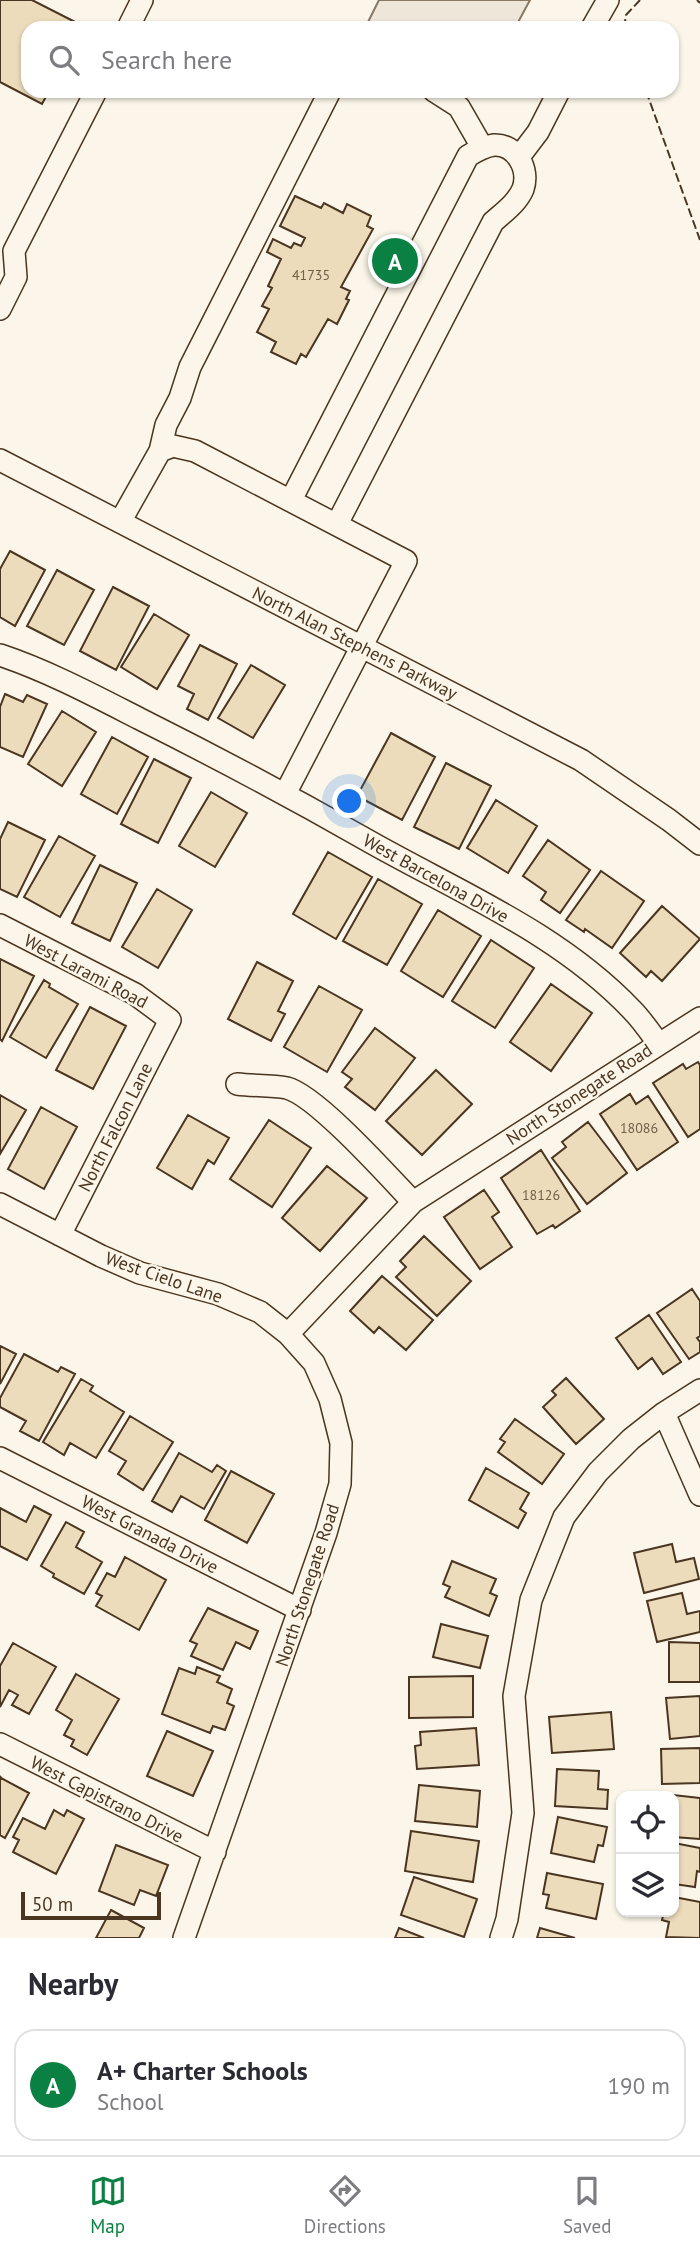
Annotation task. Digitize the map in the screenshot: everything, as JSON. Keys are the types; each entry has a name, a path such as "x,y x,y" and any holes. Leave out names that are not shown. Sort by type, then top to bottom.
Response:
{"street":[{"path":"132,21 142,0"},
{"path":"596,21 608,0"},
{"path":"0,309 16,277 14,251 92,98"},
{"path":"120,522 160,451 166,425 180,398 190,367 326,98"},
{"path":"445,98 459,107 482,148"},
{"path":"519,157 538,132 555,98"},
{"path":"291,500 468,156 482,148 495,145 507,147 519,157 525,169 523,187 515,202 493,222 337,524"},
{"path":"160,451 173,446 195,451 406,561 285,794"},
{"name":"North Alan Stephens Parkway","path":"0,460 581,760 700,844"},
{"name":"West Barcelona Drive","path":"0,655 103,700 285,794 481,901 545,940 591,973 633,1010 658,1043"},
{"name":"West Larami Road","path":"0,925 135,994 170,1020"},
{"name":"North Stonegate Road","path":"184,1938 300,1610 340,1484 341,1443 330,1399 314,1363 288,1334 413,1202 700,1018"},
{"name":"North Falcon Lane","path":"60,1235 170,1020"},
{"path":"237,1084 288,1088 315,1105 413,1202"},
{"name":"West Cielo Lane","path":"0,1204 140,1273 218,1294 260,1312 288,1334"},
{"path":"501,1938 507,1919 523,1813 514,1696 531,1600 564,1517 598,1472 631,1439 700,1390"},
{"path":"664,1413 700,1495"},
{"name":"West Granada Drive","path":"0,1458 300,1610"},
{"name":"West Capistrano Drive","path":"0,1744 215,1852"}],"shaded area":[{"path":"379,0 530,0 519,21 368,21"}],"building":[{"path":"0,0 32,0 73,21 21,21 21,93 0,82"},
{"path":"31,98 45,98 42,104"},
{"path":"295,196 321,208 324,203 343,213 347,204 371,216 367,226 373,229 341,287 350,291 346,299 349,300 337,324 328,319 306,357 301,354 296,364 271,352 276,342 257,332 269,309 262,306 272,288 268,286 281,259 267,252 273,239 291,248 294,243 301,246 305,238 280,226"},
{"path":"10,551 45,570 15,626 0,617 0,569"},
{"path":"57,570 94,590 64,645 27,626"},
{"path":"113,587 149,606 116,670 80,651"},
{"path":"154,614 189,635 157,689 121,667"},
{"path":"200,645 237,664 208,720 187,709 194,694 178,686"},
{"path":"251,665 285,685 253,738 218,718"},
{"path":"5,694 23,702 27,695 47,704 23,757 0,747 0,707"},
{"path":"62,711 96,732 62,786 28,764"},
{"path":"391,733 435,757 402,820 357,796"},
{"path":"112,737 148,757 117,814 81,794"},
{"path":"154,759 191,778 158,843 121,824"},
{"path":"446,763 491,786 459,849 414,827"},
{"path":"211,792 247,813 215,867 179,846"},
{"path":"496,800 537,826 508,873 467,848"},
{"path":"8,822 45,840 17,897 0,889 0,839"},
{"path":"59,836 95,856 60,917 24,897"},
{"path":"548,840 590,870 560,913 541,900 546,892 523,876"},
{"path":"328,852 372,877 336,939 293,914"},
{"path":"100,865 137,883 110,941 72,923"},
{"path":"601,871 644,901 612,948 585,929 584,932 566,920"},
{"path":"378,879 422,904 387,965 343,941"},
{"path":"157,889 192,910 158,968 122,947"},
{"path":"662,906 700,939 662,981 651,971 646,977 620,953"},
{"path":"438,910 481,936 443,997 401,971"},
{"path":"491,940 534,968 495,1028 452,1001"},
{"path":"0,959 34,976 2,1041 0,1039"},
{"path":"257,962 293,981 278,1011 285,1014 271,1041 228,1019"},
{"path":"44,980 50,984 49,987 78,1004 46,1058 10,1037"},
{"path":"551,984 592,1013 551,1071 510,1042"},
{"path":"319,986 362,1010 327,1072 284,1047"},
{"path":"90,1007 126,1026 93,1089 56,1070"},
{"path":"375,1028 415,1058 375,1110 345,1087 352,1079 342,1072"},
{"path":"698,1062 700,1129 688,1137 653,1083 683,1064 686,1069"},
{"path":"436,1070 472,1104 422,1155 386,1121"},
{"path":"630,1094 636,1104 648,1096 678,1142 637,1170 600,1114"},
{"path":"0,1095 26,1110 0,1154"},
{"path":"41,1107 77,1127 44,1189 8,1169"},
{"path":"188,1115 229,1138 214,1164 208,1160 192,1189 157,1168"},
{"path":"269,1120 311,1148 272,1207 230,1179"},
{"path":"588,1122 627,1173 587,1204 552,1158 566,1147 562,1142"},
{"path":"541,1150 580,1211 555,1228 553,1225 537,1234 501,1178"},
{"path":"327,1166 367,1198 320,1251 282,1218"},
{"path":"484,1190 499,1212 492,1217 512,1247 480,1269 444,1217"},
{"path":"424,1236 471,1281 437,1316 396,1277 406,1267 400,1261"},
{"path":"382,1276 433,1320 406,1350 379,1327 374,1333 350,1311"},
{"path":"692,1289 700,1301 700,1336 697,1338 700,1352 689,1359 657,1313"},
{"path":"649,1315 681,1362 663,1374 652,1358 638,1369 616,1338"},
{"path":"0,1346 16,1354 0,1384"},
{"path":"24,1354 58,1372 61,1367 75,1374 39,1441 20,1431 26,1421 0,1407 0,1398"},
{"path":"566,1378 604,1419 576,1444 543,1407 556,1395 552,1391"},
{"path":"81,1379 93,1386 90,1391 124,1412 96,1458 70,1443 64,1455 43,1442"},
{"path":"130,1416 173,1442 143,1490 118,1474 126,1461 109,1451"},
{"path":"515,1419 564,1454 542,1484 498,1452 505,1442 500,1439"},
{"path":"179,1453 212,1472 217,1465 226,1471 204,1509 181,1496 172,1512 152,1501"},
{"path":"486,1468 529,1493 520,1509 526,1513 518,1528 469,1500"},
{"path":"231,1471 274,1494 247,1543 205,1520"},
{"path":"34,1506 51,1515 27,1560 0,1546 0,1508 26,1522"},
{"path":"66,1522 84,1532 76,1547 102,1562 84,1594 53,1577 54,1574 41,1566"},
{"path":"672,1544 676,1562 694,1558 699,1579 644,1593 634,1553"},
{"path":"125,1557 166,1580 139,1630 96,1606 102,1596 96,1593 107,1573 115,1577"},
{"path":"452,1561 496,1579 490,1593 497,1596 489,1616 445,1597 450,1587 443,1584"},
{"path":"682,1593 687,1614 700,1611 700,1632 657,1642 647,1601"},
{"path":"208,1608 258,1631 250,1649 236,1642 223,1670 191,1656 197,1644 190,1641"},
{"path":"441,1624 488,1636 480,1668 433,1657"},
{"path":"669,1642 700,1643 700,1682 669,1682"},
{"path":"13,1643 56,1667 29,1714 12,1705 18,1695 9,1690 0,1707 0,1666"},
{"path":"197,1667 220,1676 217,1682 232,1689 227,1703 234,1706 225,1730 213,1726 210,1733 162,1714 179,1668 195,1674"},
{"path":"76,1674 119,1699 87,1755 71,1746 74,1740 64,1735 72,1720 56,1710"},
{"path":"473,1676 473,1717 409,1718 409,1677"},
{"path":"700,1696 700,1736 670,1739 666,1698"},
{"path":"611,1712 614,1749 552,1753 549,1717"},
{"path":"476,1728 479,1765 417,1769 415,1746 421,1745 420,1732"},
{"path":"167,1731 213,1751 193,1796 147,1776"},
{"path":"700,1748 700,1783 662,1784 661,1749"},
{"path":"557,1769 599,1771 598,1789 608,1790 607,1809 555,1806"},
{"path":"0,1776 29,1793 5,1838 0,1835"},
{"path":"419,1785 480,1791 477,1827 415,1821"},
{"path":"679,1796 700,1798 700,1839 679,1837"},
{"path":"54,1810 64,1816 67,1810 84,1819 56,1874 13,1852 19,1840 13,1837 23,1818 45,1829"},
{"path":"558,1817 607,1827 603,1846 598,1845 594,1862 551,1853"},
{"path":"411,1831 479,1841 473,1882 405,1871"},
{"path":"679,1844 700,1848 700,1872 697,1871 695,1887 679,1885"},
{"path":"116,1845 168,1865 156,1896 140,1890 134,1905 99,1891"},
{"path":"547,1873 603,1884 596,1919 546,1908 549,1895 543,1894"},
{"path":"414,1877 477,1899 464,1937 401,1915"},
{"path":"679,1898 700,1902 700,1938 666,1937 669,1922 662,1920 663,1917 679,1917"},
{"path":"111,1910 144,1928 139,1938 96,1938"},
{"path":"399,1928 424,1938 395,1938"},
{"path":"540,1928 575,1938 537,1938"}],"fence":[{"path":"625,21 626,15 640,0"},
{"path":"697,0 700,3"},
{"path":"649,98 700,240"}],"place":[{"name":"A+ Charter Schools","path":"395,261"}]}
